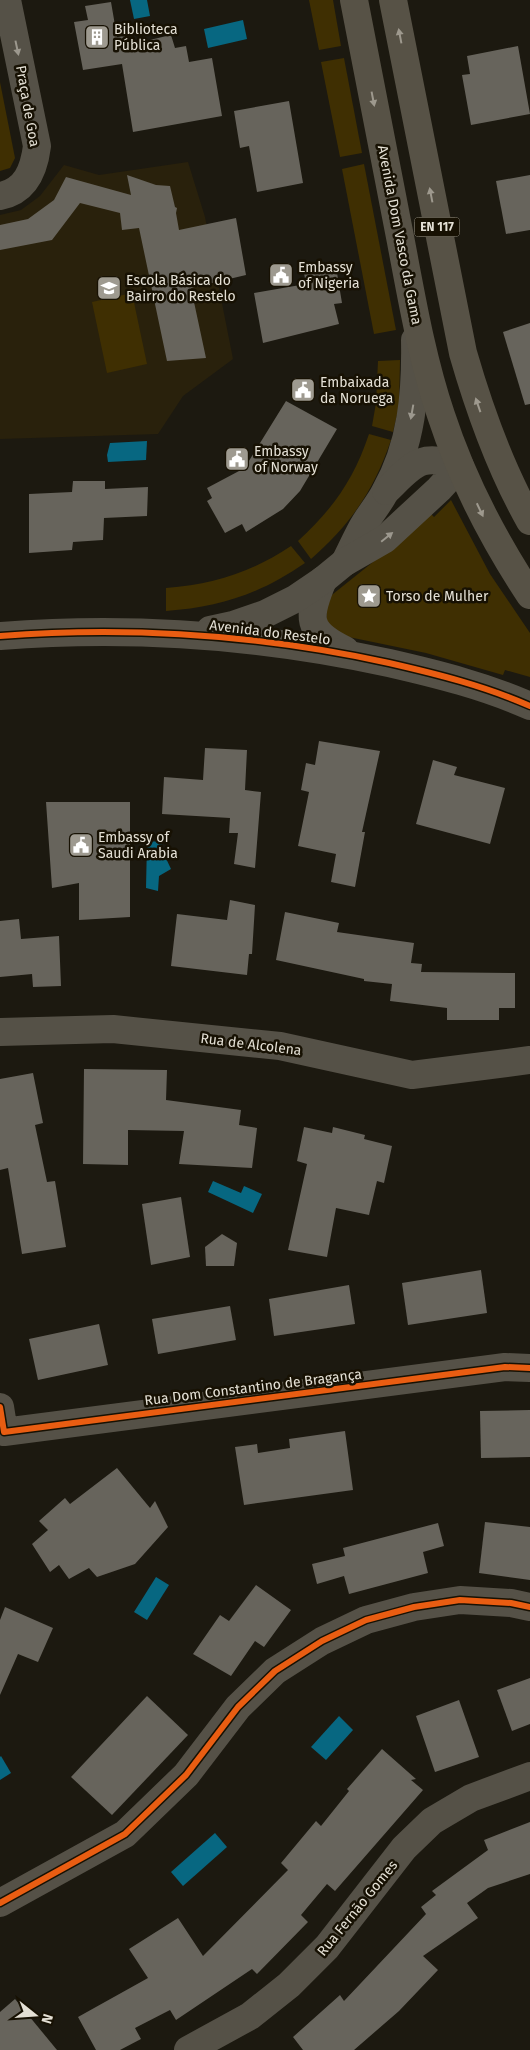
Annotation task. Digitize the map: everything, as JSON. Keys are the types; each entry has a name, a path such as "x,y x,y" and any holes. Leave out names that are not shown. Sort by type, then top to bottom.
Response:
{"main road":[{"name":"Avenida Dom Vasco da Gama","path":"354,0 425,362 438,406 460,466"},
{"name":"EN 117","path":"393,0 463,353 477,402 495,450"},
{"path":"460,466 495,450 516,497 530,521"},
{"name":"EN 117","path":"460,466 482,515 530,595"}],"street":[{"name":"Praça de Goa","path":"0,196 10,194 25,182 34,165 37,146 7,0"},
{"name":"Avenida do Restelo","path":"345,562 363,527 386,491 406,440 413,408 415,376 414,311"},
{"name":"Avenida do Restelo","path":"0,636 96,632 200,632 233,625 280,607 295,599 345,562 385,539 460,466 440,459 425,460 410,467 386,491"},
{"name":"Avenida do Restelo","path":"323,580 312,605 312,618 316,630 325,640 358,656"},
{"name":"Avenida do Restelo","path":"166,633 258,641 358,656 422,670 484,688 530,706"},
{"name":"Rua de Alcolena","path":"0,1032 113,1029 280,1046 412,1075 530,1060"},
{"name":"Rua Dom Constantino de Bragança","path":"1,1427 505,1367 530,1368"},
{"path":"0,1903 125,1834 186,1775 238,1708 256,1689 275,1671 322,1641 366,1620 414,1607 460,1600 510,1602 530,1607"},
{"name":"Rua Fernão Gomes","path":"188,2050 250,2016 289,1985 327,1948 404,1848 432,1821 471,1798 530,1776"}],"shaded area":[{"path":"309,0 333,0 341,46 319,50"},
{"path":"344,58 362,153 340,157 321,62"},
{"path":"0,82 15,158 10,168 0,171"},
{"name":"Escola Básica do Bairro do Restelo","path":"188,162 205,217 233,359 183,396 158,434 0,439 0,215 21,210 40,196 64,165 99,175"},
{"path":"364,164 396,330 374,334 342,169"},
{"path":"132,293 147,364 107,373 92,302"},
{"path":"400,360 399,406 393,432 372,426 376,403 378,361"},
{"path":"369,434 391,440 377,475 360,505 338,533 311,559 298,541 322,517 341,492 356,465"},
{"path":"451,500 490,574 530,633 530,677 505,670 503,675 426,653 339,635 326,624 327,600 333,594 393,546 430,513 434,517"},
{"path":"291,546 305,563 272,583 222,602 166,611 166,588 200,584 231,576 261,563"}],"water":[{"path":"130,0 147,0 150,16 134,19"},
{"path":"243,20 247,39 208,48 204,29"},
{"path":"147,441 146,460 108,462 107,455 110,443"},
{"path":"161,841 163,852 171,869 159,876 158,891 146,888 147,842"},
{"path":"213,1181 241,1193 244,1186 262,1194 253,1213 208,1192"},
{"path":"156,1577 169,1585 147,1620 134,1612"},
{"path":"339,1716 353,1730 326,1760 311,1747"},
{"path":"0,1757 11,1773 0,1780"},
{"path":"215,1833 227,1847 183,1886 171,1872"}],"building":[{"path":"111,2 117,37 126,36 128,45 171,35 175,48 186,46 189,62 212,58 222,116 133,132 122,64 83,70 74,22 88,20 85,6"},
{"path":"518,46 530,114 471,125 462,75 470,74 467,56"},
{"path":"289,101 303,183 257,192 249,146 240,148 234,111"},
{"path":"127,175 156,185 170,186 175,207 177,208 179,230 236,218 246,275 191,288 206,358 167,361 139,228 122,230 120,213 80,203 52,240 0,250 0,225 28,219 54,200 66,177 131,195"},
{"path":"530,175 530,230 506,234 496,181"},
{"path":"336,267 342,303 334,304 339,324 263,343 254,293 306,284 304,273"},
{"path":"530,323 530,404 525,405 503,332"},
{"path":"286,401 337,429 300,491 283,509 246,532 242,524 225,533 207,501 212,498 207,488 239,471 247,464"},
{"path":"73,481 105,481 105,489 148,487 147,516 104,518 103,540 73,542 72,550 29,553 29,494 72,492"},
{"path":"319,741 380,751 362,832 365,832 355,887 331,882 336,854 298,846 309,792 301,790 306,763 315,765"},
{"path":"205,748 247,750 245,790 261,792 255,868 234,864 238,833 229,833 230,818 162,814 164,777 203,780"},
{"path":"433,760 457,767 454,775 505,788 490,844 416,824"},
{"path":"46,802 130,802 130,917 79,920 79,883 52,888"},
{"path":"230,900 255,905 252,954 249,954 247,975 171,966 177,914 227,920"},
{"path":"285,912 339,923 337,932 414,943 411,963 422,964 421,972 515,973 515,1008 499,1008 499,1020 447,1020 447,1008 390,1001 392,984 364,981 364,979 276,960"},
{"path":"19,919 21,939 59,936 61,986 33,987 32,974 0,977 0,921"},
{"path":"84,1069 167,1070 166,1100 241,1110 239,1125 257,1128 252,1168 179,1164 184,1131 128,1130 128,1165 83,1164"},
{"path":"33,1073 43,1123 35,1125 47,1182 55,1181 66,1247 22,1254 8,1168 0,1170 0,1079"},
{"path":"304,1127 332,1133 333,1127 365,1135 364,1139 392,1146 384,1183 377,1181 369,1215 336,1208 327,1257 288,1250 307,1164 297,1161"},
{"path":"181,1197 190,1257 151,1265 142,1204"},
{"path":"222,1234 237,1243 234,1266 206,1266 205,1247"},
{"path":"481,1270 487,1313 408,1325 402,1283"},
{"path":"349,1285 355,1324 274,1336 269,1299"},
{"path":"230,1306 236,1340 158,1354 152,1319"},
{"path":"99,1324 108,1365 38,1380 29,1339"},
{"path":"530,1410 530,1457 481,1458 480,1411"},
{"path":"345,1431 353,1490 244,1505 235,1447 257,1444 258,1453 290,1448 289,1439"},
{"path":"117,1468 150,1508 155,1501 168,1527 135,1564 97,1577 89,1568 69,1579 59,1565 50,1572 32,1544 48,1530 39,1521 65,1498 70,1504"},
{"path":"485,1522 530,1527 530,1580 479,1573"},
{"path":"438,1523 444,1546 423,1552 428,1573 349,1594 344,1576 317,1584 312,1564 345,1556 343,1548"},
{"path":"256,1585 291,1610 264,1647 255,1641 231,1676 193,1654 220,1615 229,1621"},
{"path":"5,1607 53,1628 38,1662 18,1654 0,1695 0,1620"},
{"path":"530,1678 530,1724 512,1731 497,1690"},
{"path":"147,1696 188,1735 112,1815 71,1777"},
{"path":"459,1700 479,1757 435,1772 416,1716"},
{"path":"382,1749 416,1779 411,1780 423,1790 335,1891 327,1884 301,1915 308,1922 257,1974 252,1969 176,2020 170,2010 135,2028 141,2039 120,2050 96,2050 78,2017 148,1978 129,1949 178,1918 203,1956 288,1870 281,1863 316,1821 321,1826 349,1791 347,1789"},
{"path":"530,1822 530,1874 488,1888 467,1903 478,1918 423,1956 438,1970 399,2011 354,2050 303,2050 293,2037 340,1995 344,2001 426,1914 421,1907 436,1895 432,1891 488,1850 484,1840"},
{"path":"15,1999 57,2050 0,2050 0,2012"}],"cycle path":[{"path":"0,636 49,633 146,633 195,635 292,646 341,653 461,681 530,706"},
{"path":"0,1407 4,1432 505,1367 530,1368"},
{"path":"0,1903 125,1834 186,1775 238,1707 275,1671 322,1641 366,1620 414,1607 460,1600 511,1603 530,1607"}],"place":[{"name":"Biblioteca Pública","path":"97,37"},
{"name":"Embassy of Nigeria","path":"281,275"},
{"name":"Escola Básica do Bairro do Restelo","path":"109,288"},
{"name":"Embaixada da Noruega","path":"303,390"},
{"name":"Embassy of Norway","path":"237,459"},
{"name":"Torso de Mulher","path":"369,596"},
{"name":"Embassy of Saudi Arabia","path":"81,845"}]}
